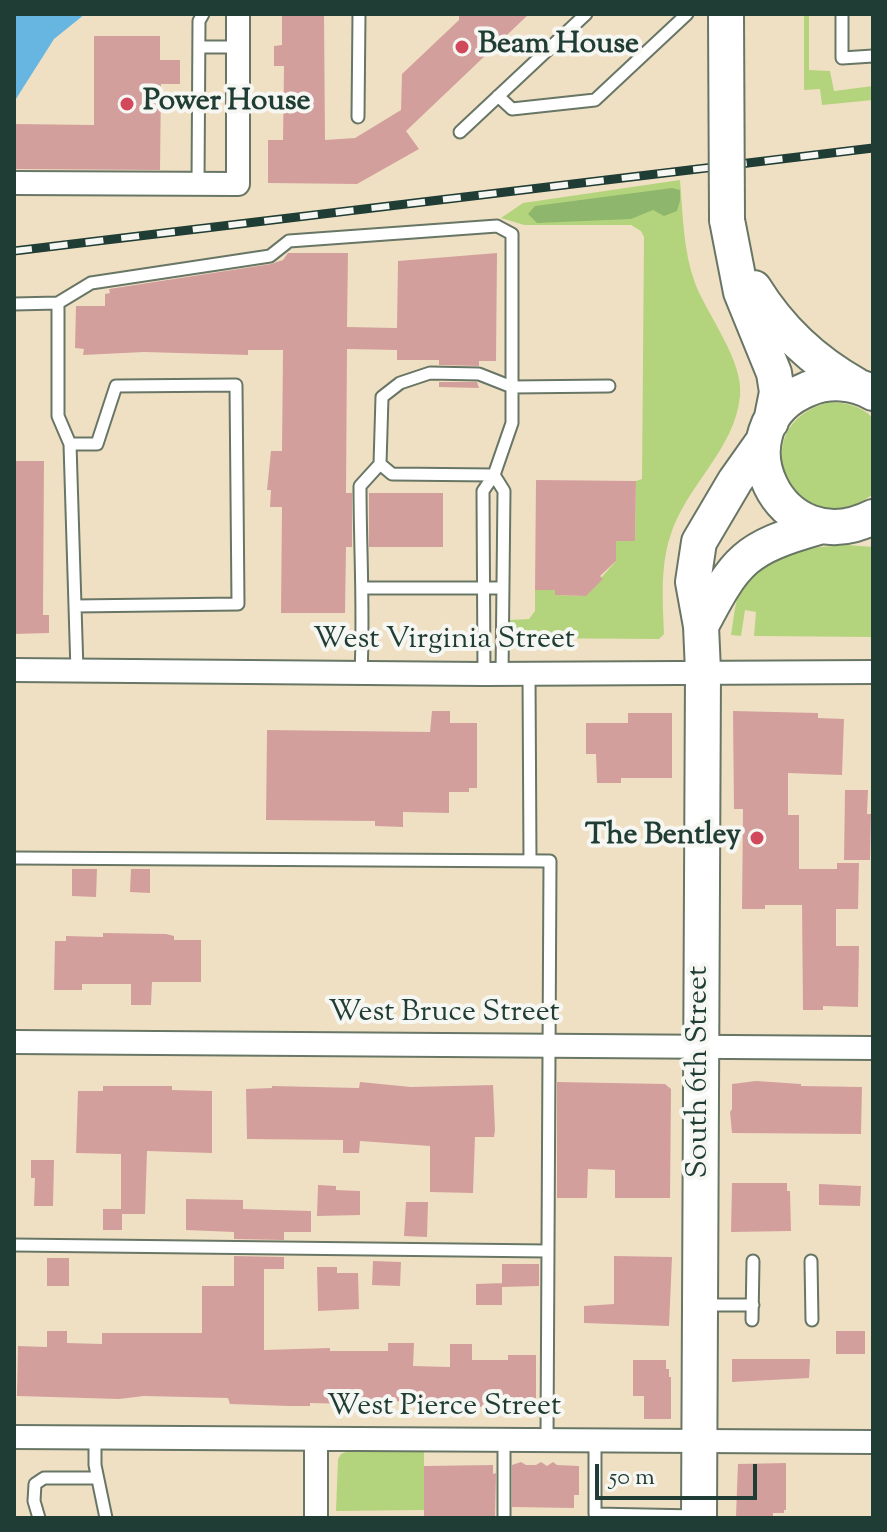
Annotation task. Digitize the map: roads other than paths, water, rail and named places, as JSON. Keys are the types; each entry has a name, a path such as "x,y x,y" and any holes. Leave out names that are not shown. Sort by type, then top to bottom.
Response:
{"main road":[{"name":"South 6th Street","path":"699,1517 703,671 701,626 693,582 699,542 767,431 777,392 774,373 744,301 731,253 727,220 726,14"},
{"name":"South 6th Street","path":"739,276 753,286 769,312 802,347 826,368 868,390"},
{"path":"819,527 789,511 768,485 763,463 767,431 782,405 816,385 836,383 868,390"},
{"path":"701,626 726,578 754,550 776,539 819,527 859,525 873,517"}],"street":[{"path":"14,183 238,184 238,14"},
{"name":"West Virginia Street","path":"14,670 493,674 873,672"},
{"name":"West Bruce Street","path":"14,1042 873,1048"},
{"name":"West Pierce Street","path":"14,1437 873,1442"},
{"path":"316,1439 316,1518"}],"lane":[{"path":"198,184 199,21 203,14"},
{"path":"358,117 359,14"},
{"path":"460,132 586,14"},
{"path":"498,96 512,109 595,100 687,14"},
{"path":"842,14 842,58 873,56"},
{"path":"199,47 238,47"},
{"path":"14,304 58,303 91,283 270,256 289,241 497,226 512,234 512,423 494,475 483,491 482,589 493,674"},
{"path":"58,303 58,416 70,444 77,671"},
{"path":"361,673 363,588 360,486 380,464 382,397 400,383 430,373 479,374 512,387 609,386"},
{"path":"70,444 97,444 116,386 236,385 238,604 75,606"},
{"path":"380,464 392,474 494,475"},
{"path":"493,674 503,588 504,491 494,475"},
{"path":"363,588 503,588"},
{"path":"529,674 530,861"},
{"path":"14,858 550,861 547,1439"},
{"path":"14,1245 547,1251"},
{"path":"752,1320 753,1261"},
{"path":"811,1261 812,1320"},
{"path":"700,1305 753,1305"},
{"path":"95,1438 97,1478 106,1518"},
{"path":"504,1439 504,1518"},
{"path":"595,1440 595,1514 699,1517"},
{"path":"39,1518 34,1501 35,1484 44,1478 97,1478"}],"water":[{"path":"14,14 85,14 54,39 14,102"}],"railway":[{"path":"14,251 873,148"}],"place":[{"name":"Beam House","path":"462,47"},
{"name":"Power House","path":"127,104"},
{"name":"The Bentley","path":"757,838"}]}
